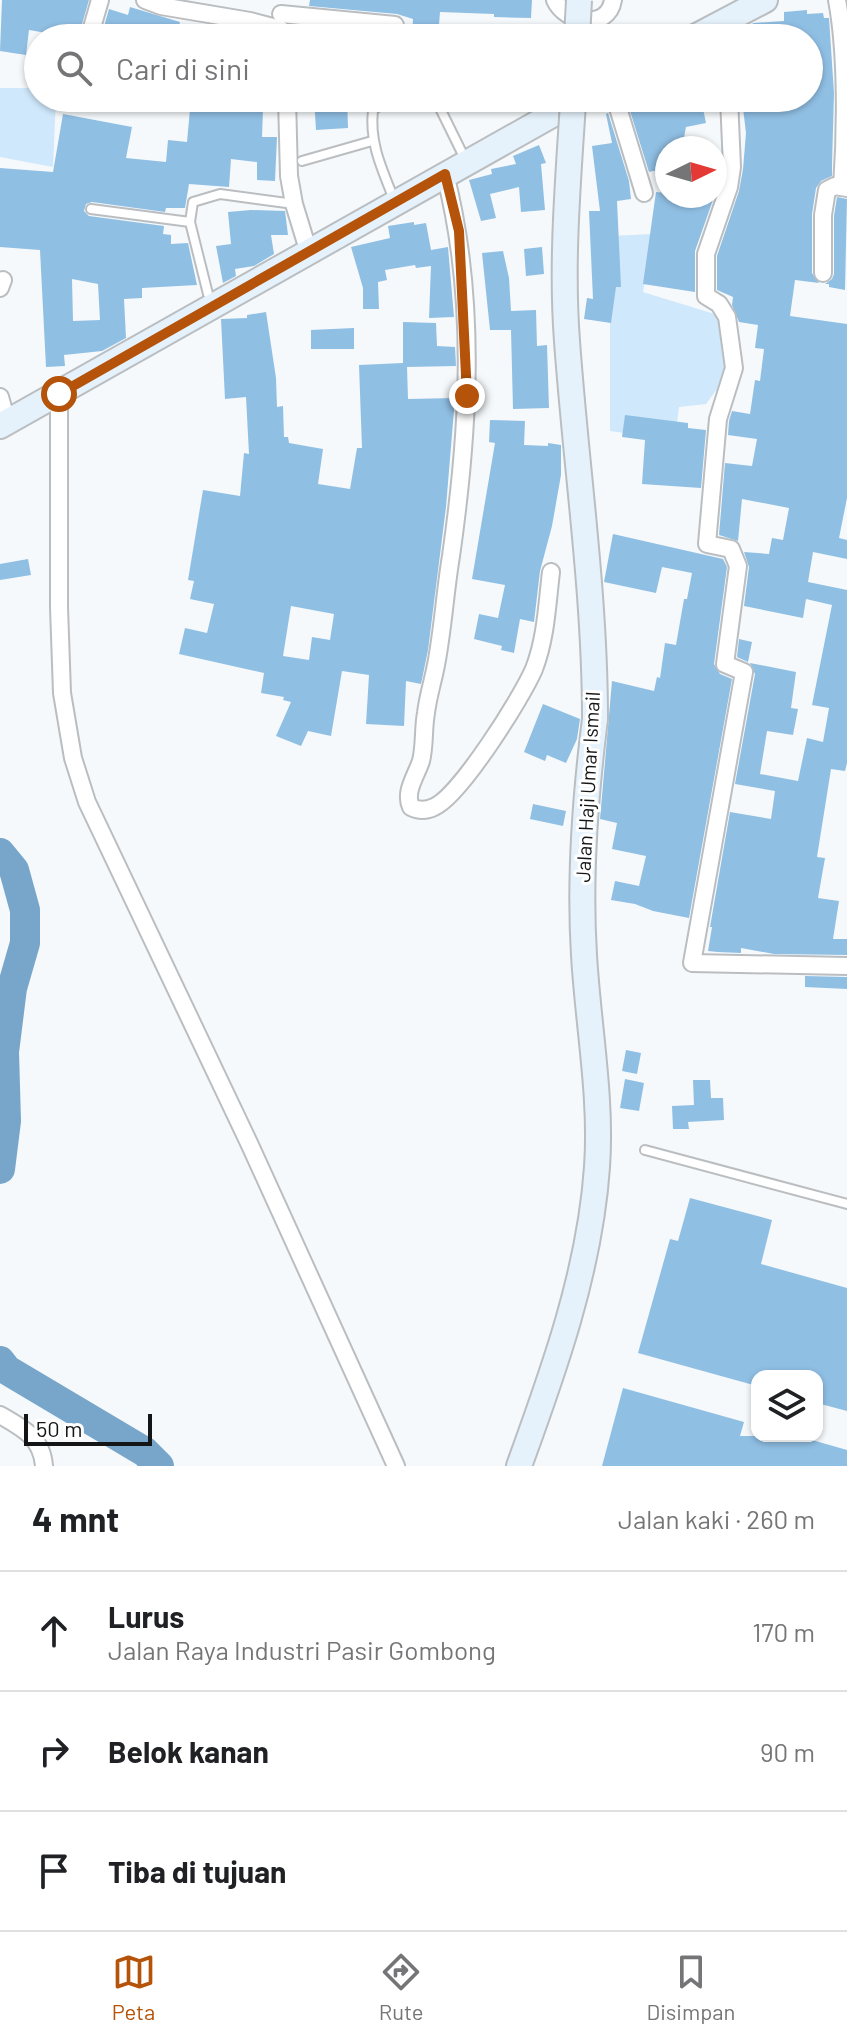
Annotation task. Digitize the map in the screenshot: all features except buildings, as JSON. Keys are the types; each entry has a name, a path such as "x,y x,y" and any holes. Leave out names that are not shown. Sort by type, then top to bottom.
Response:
{"main road":[{"path":"578,24 579,0"},
{"path":"731,24 765,0"},
{"path":"3,424 557,112"},
{"name":"Jalan Haji Umar Ismail","path":"519,1466 569,1316 590,1225 597,1166 596,1089 584,954 582,874 585,804 595,719 592,617 567,338 565,242 572,112"}],"street":[{"path":"93,24 100,0"},
{"path":"145,0 161,6 250,21 372,24"},
{"path":"555,0 565,13 593,21 603,18 613,0"},
{"path":"823,273 825,197 830,187 844,188 845,51 837,0"},
{"path":"287,112 289,176 309,253"},
{"path":"619,112 644,193"},
{"path":"730,112 732,167 729,187 706,254 706,296 719,304 727,317 734,368 718,419 707,544 731,549 738,566 725,664 744,672 692,963 847,966"},
{"path":"456,168 467,396 464,451 446,606 427,705 421,759 408,793 411,807 425,810 437,806 460,784 527,684 543,636 551,572"},
{"path":"59,394 62,693 73,758 87,802 249,1143 396,1466"},
{"path":"0,397 3,424"},
{"path":"0,1415 30,1434 39,1445 44,1466"}],"lane":[{"path":"373,112 372,141 395,203"},
{"path":"439,112 456,168"},
{"path":"302,161 372,141"},
{"path":"208,294 190,222 193,202 220,194 294,204"},
{"path":"91,209 190,222"},
{"path":"645,1150 847,1204"}],"shaded area":[{"path":"0,88 24,88 24,112 55,112 53,167 0,157"},
{"path":"652,234 643,292 724,317 729,373 706,404 679,407 675,440 610,431 610,236"}],"waterway":[{"path":"0,853 14,870 25,910 25,943 12,988 4,1052 6,1121 0,1169"},
{"path":"0,1361 7,1370 145,1452 159,1466"}],"route":[{"path":"59,394 445,174 459,231 467,396"}]}
